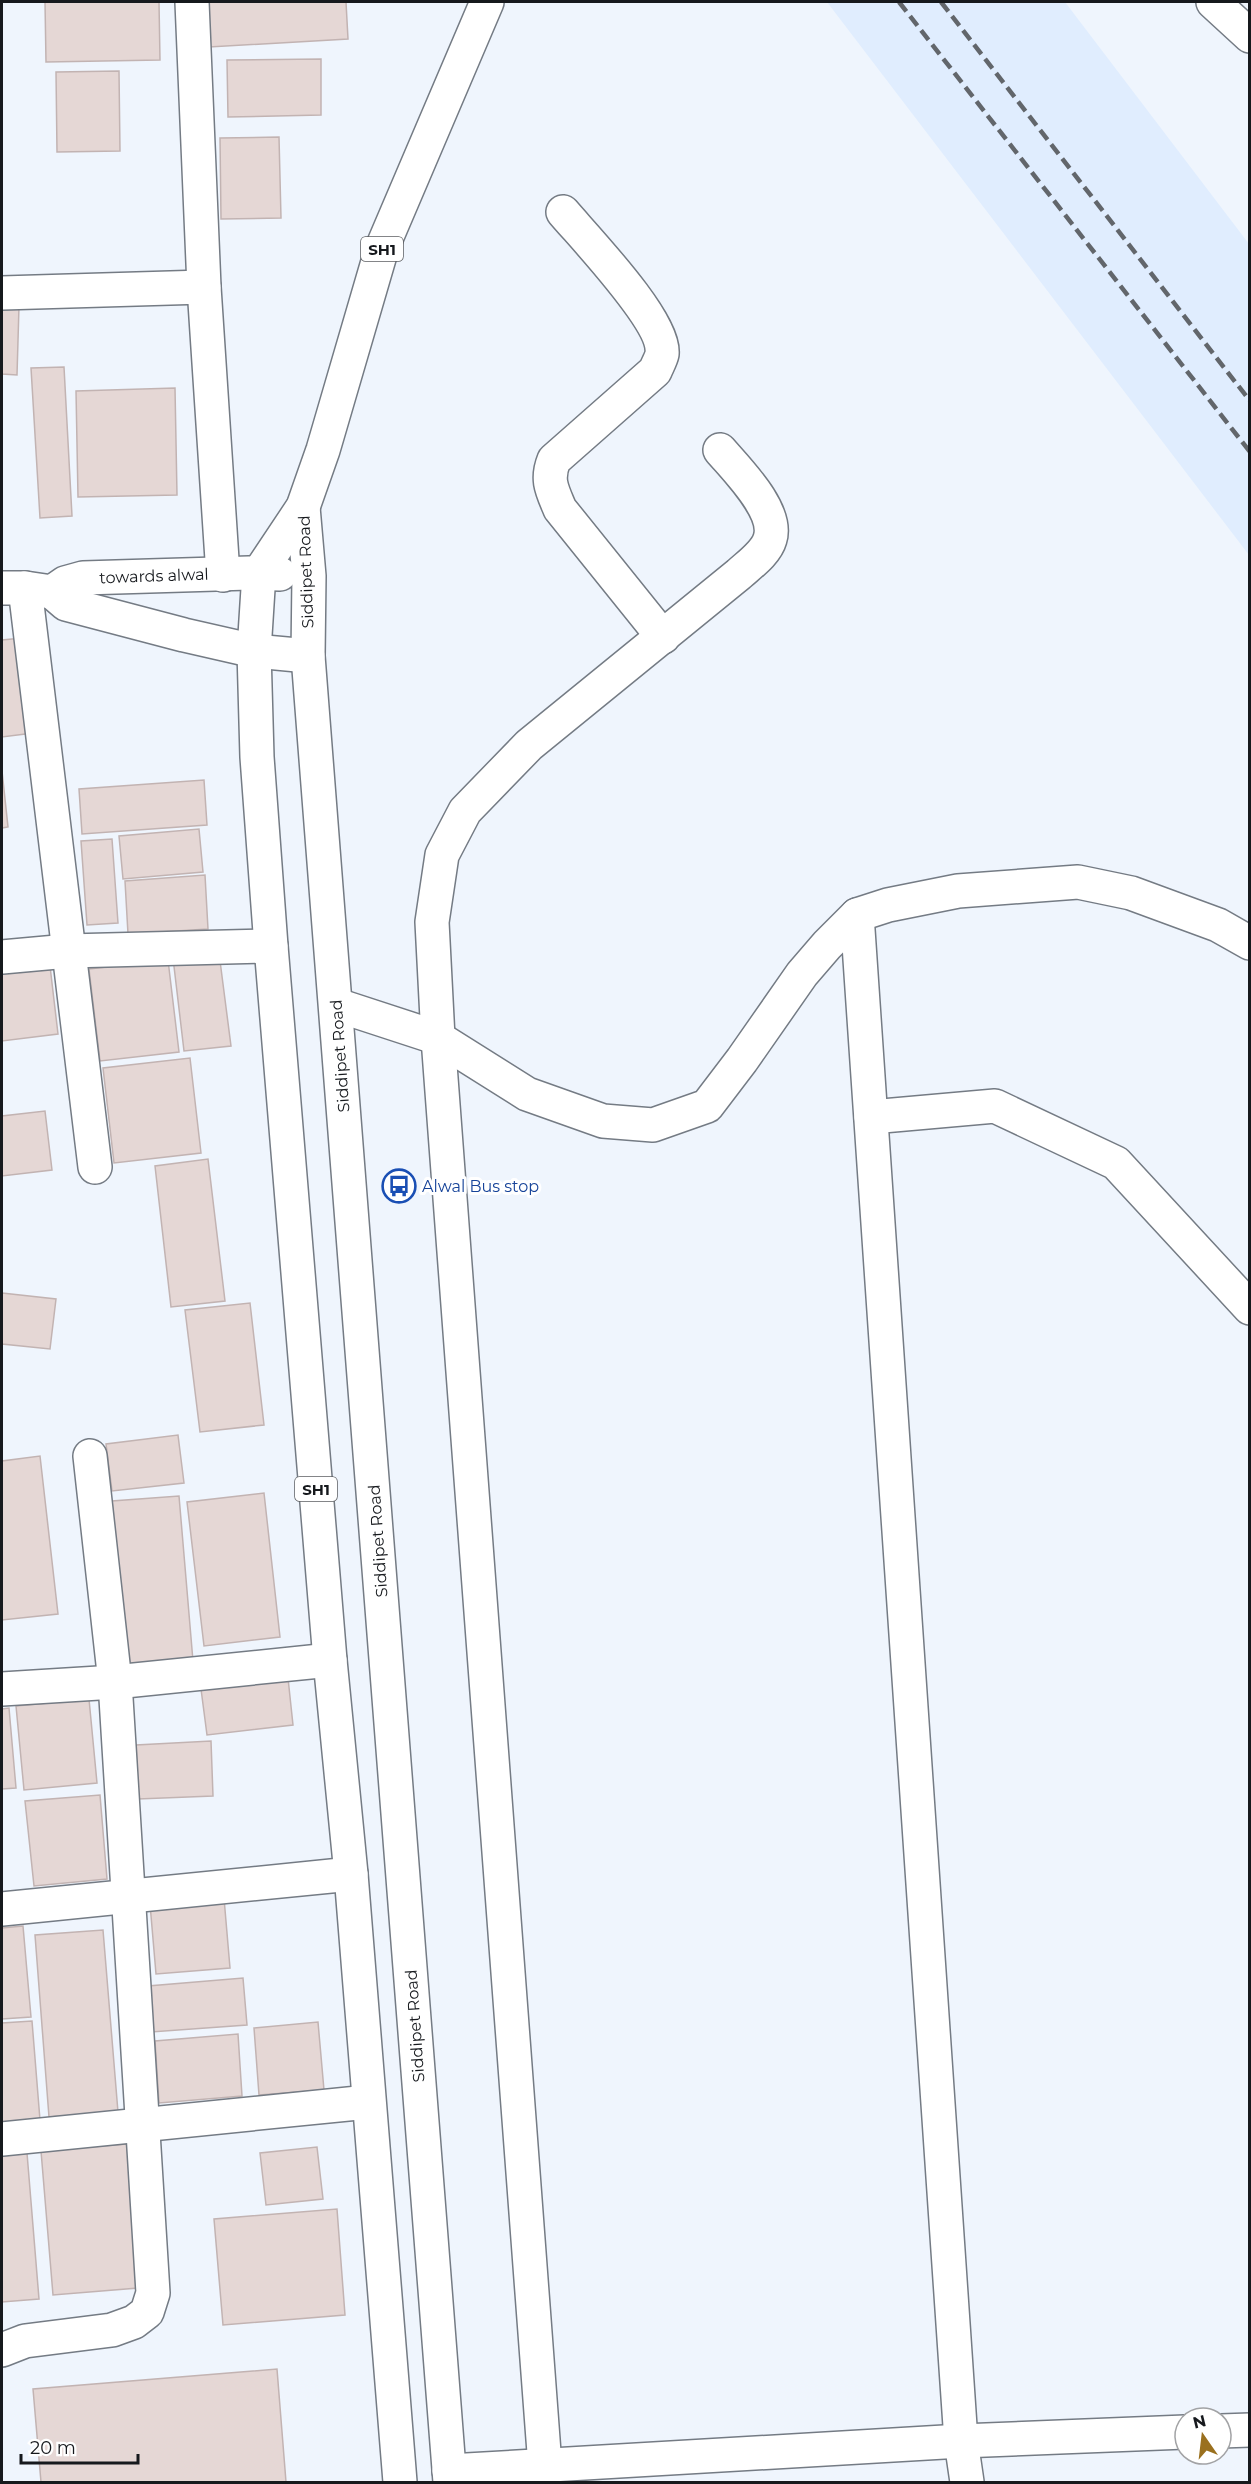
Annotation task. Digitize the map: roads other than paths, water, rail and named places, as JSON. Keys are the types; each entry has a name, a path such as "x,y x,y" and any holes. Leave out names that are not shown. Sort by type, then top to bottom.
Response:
{"main road":[{"path":"192,2 204,287 223,574"},
{"name":"SH1","path":"303,507 323,450 382,248 487,2"},
{"path":"1212,2 1250,36"},
{"path":"563,212 646,312 658,332 662,353 655,371 554,460 548,474 551,489 560,509 663,638"},
{"path":"2,293 204,287"},
{"path":"545,2466 438,1038 432,922 442,855 465,811 529,745 663,638 753,561 770,538 771,521 757,494 720,450"},
{"name":"Siddipet Road","path":"259,573 303,507"},
{"name":"Siddipet Road","path":"303,507 309,576 308,656 449,2477"},
{"name":"SH1","path":"259,573 254,651 257,757 330,1660 351,1874 400,2482"},
{"name":"towards alwal","path":"26,589 83,578 259,573 309,576"},
{"path":"95,1167 26,589 66,604 184,635 254,651 308,656"},
{"path":"336,1005 438,1038 527,1094 603,1121 653,1125 707,1106 802,974 826,945 857,915 888,905 958,891 1078,882 1131,893 1218,925 1250,943"},
{"path":"857,915 961,2441 967,2482"},
{"path":"2,957 68,951 271,946"},
{"path":"871,1118 995,1106 1116,1163 1250,1308"},
{"path":"2,2350 25,2341 112,2330 134,2322 147,2312 153,2294 115,1682 90,1456"},
{"path":"2,1689 115,1682 330,1660"},
{"path":"2,1909 351,1874"},
{"path":"2,2139 368,2102"},
{"path":"1233,2431 1250,2430"},
{"path":"449,2477 545,2466 961,2441 1173,2432"}],"railway":[{"path":"899,2 1250,452"},
{"path":"941,2 1250,401"}],"place":[{"name":"Alwal Bus stop","path":"399,1186"}]}
